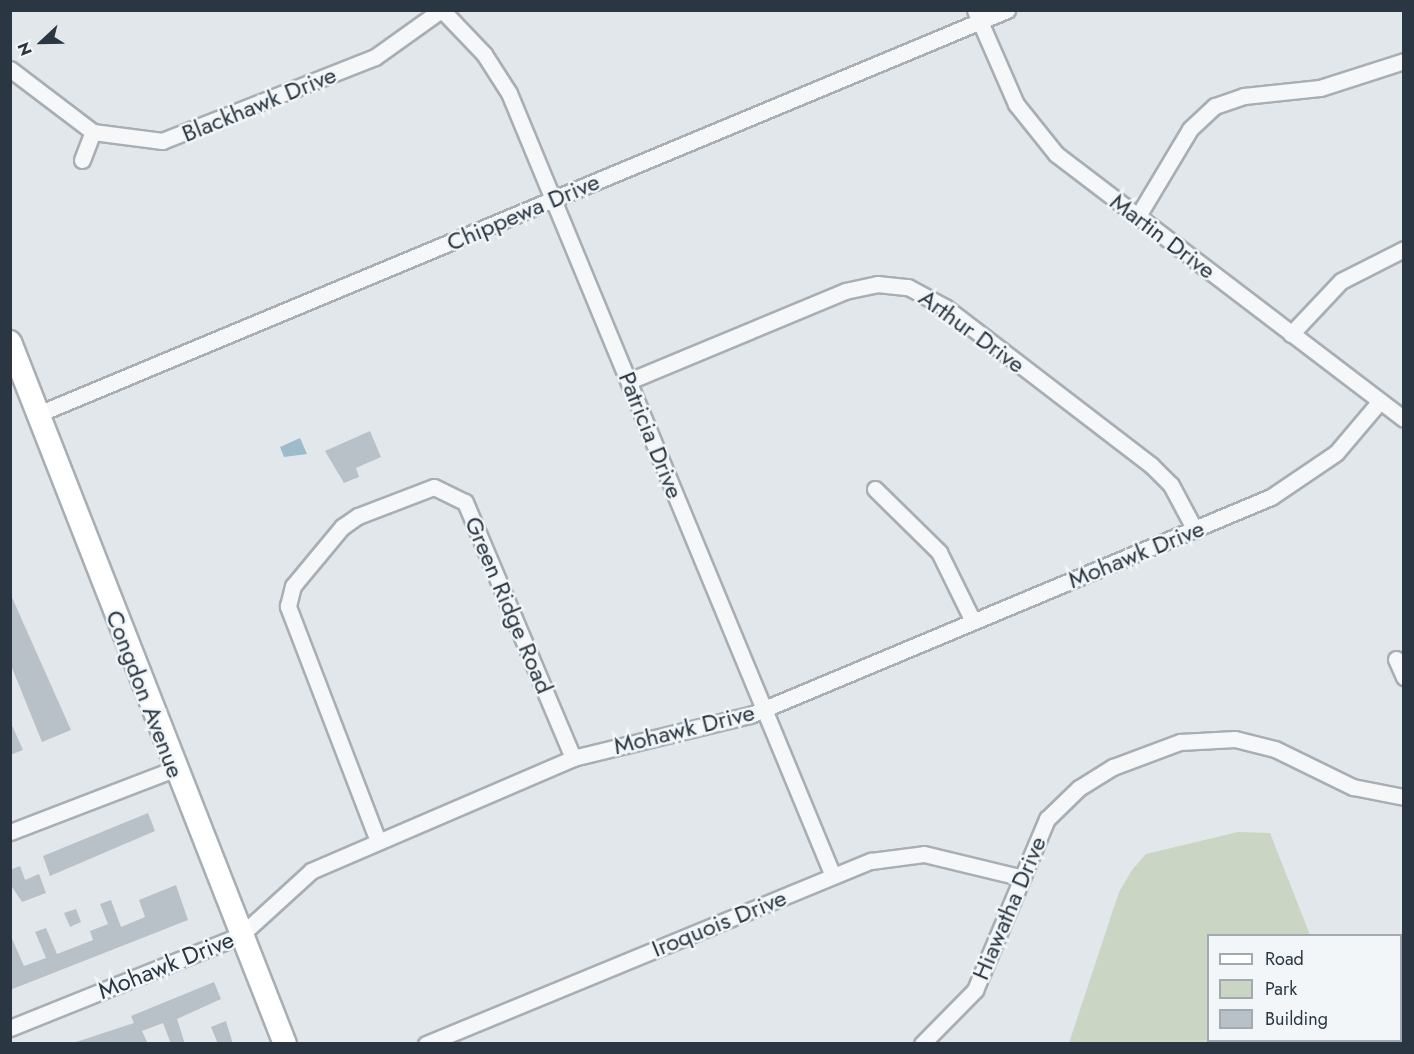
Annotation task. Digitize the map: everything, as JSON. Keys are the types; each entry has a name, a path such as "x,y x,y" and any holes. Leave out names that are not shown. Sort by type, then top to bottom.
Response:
{"street":[{"name":"Blackhawk Drive","path":"10,69 93,132 145,142 185,136 375,57 441,10"},
{"name":"Patricia Drive","path":"441,10 499,76 555,199 833,876"},
{"name":"Chippewa Drive","path":"38,414 555,199 978,17 1007,10"},
{"name":"Martin Drive","path":"978,17 1008,89 1035,131 1138,216 1404,419"},
{"path":"1138,216 1190,129 1221,103 1320,88 1404,61"},
{"path":"82,160 93,132"},
{"path":"1292,334 1341,281 1404,249"},
{"name":"Arthur Drive","path":"629,381 846,291 877,284 908,287 945,307 1151,465 1172,485 1195,530"},
{"name":"Congdon Avenue","path":"10,342 174,769 285,1044"},
{"name":"Mohawk Drive","path":"10,1028 241,935 302,876 573,758 765,709 1281,493 1312,473 1380,401"},
{"name":"Green Ridge Road","path":"378,841 288,606 293,586 353,519 434,487 465,502 573,758"},
{"path":"875,489 939,552 973,621"},
{"path":"1396,659 1404,677"},
{"name":"Hiawatha Drive","path":"922,1044 975,990 1019,878 1047,819 1079,788 1124,762 1189,740 1256,742 1353,788 1404,797"},
{"path":"10,832 174,769"},
{"name":"Iroquois Drive","path":"426,1044 871,861 924,854 1019,878"}],"green space":[{"path":"1238,832 1270,833 1310,934 1207,934 1207,1042 1314,1043 1069,1043 1119,892 1132,870 1146,854"}],"water":[{"path":"300,438 307,454 284,457 280,447"}],"building":[{"path":"370,431 381,457 356,468 359,477 344,483 325,451"},
{"path":"10,593 71,730 42,742 10,663"},
{"path":"10,721 23,750 10,755"},
{"path":"148,813 155,831 50,876 43,856"},
{"path":"20,866 25,880 39,874 46,893 22,902 10,884 10,870"},
{"path":"176,885 188,920 10,990 10,934 24,966 46,958 35,932 46,928 57,954 93,940 90,931 108,924 100,904 111,900 121,927 145,917 139,900"},
{"path":"76,909 81,922 70,927 64,913"},
{"path":"214,982 221,999 177,1019 185,1044 171,1044 163,1023 142,1031 148,1044 70,1044 134,1023 131,1016"},
{"path":"226,1021 233,1044 218,1044 211,1027"}]}
